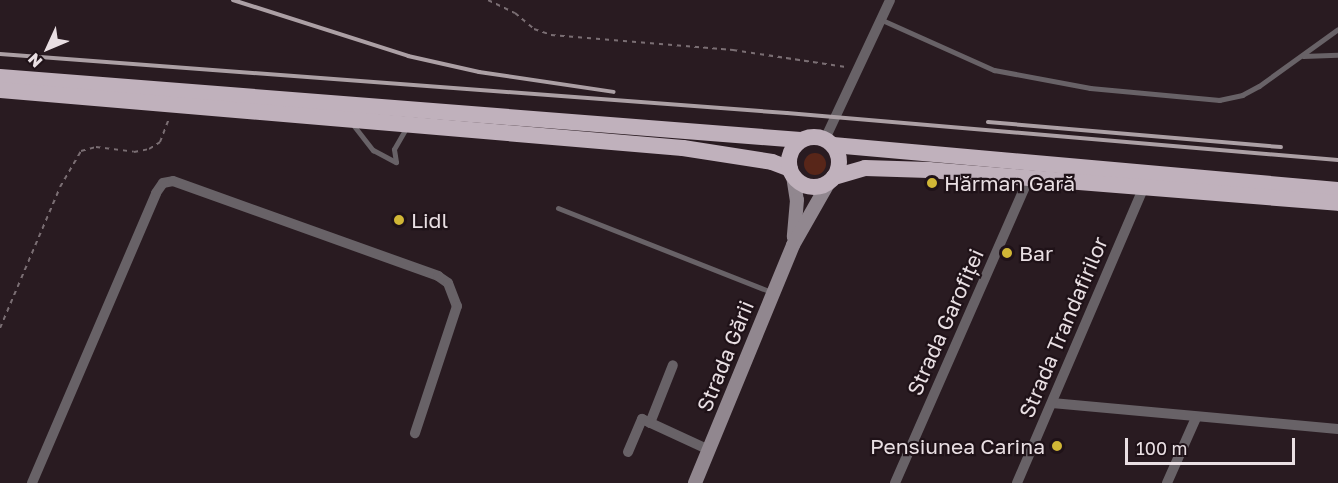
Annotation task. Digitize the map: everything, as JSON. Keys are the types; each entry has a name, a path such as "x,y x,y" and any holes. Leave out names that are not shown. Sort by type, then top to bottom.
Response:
{"highway":[{"path":"0,77 829,142 1338,190"},
{"path":"0,90 410,122 683,148 772,162 792,172 806,186 865,168 1030,176 1338,203"},
{"path":"792,172 791,152 801,140"},
{"path":"829,142 839,161 831,180"}],"main road":[{"path":"792,172 797,200 793,245"},
{"path":"793,245 831,180"},
{"name":"Strada Gării","path":"695,483 793,245"}],"street":[{"path":"829,142 857,69 890,0"},
{"name":"Strada Garofiței","path":"895,483 1030,176"},
{"path":"32,483 156,192 163,183 173,181 438,276 448,283 457,306 415,433"},
{"name":"Strada Trandafirilor","path":"1017,483 1144,187"},
{"path":"650,423 673,365"},
{"path":"1052,403 1338,429"},
{"path":"1167,483 1196,417"},
{"path":"628,452 642,419 709,450"}],"lane":[{"path":"882,20 994,70 1089,88 1219,100 1242,95 1301,57 1338,29"},
{"path":"1301,57 1338,55"},
{"path":"344,117 362,132 373,150 396,162 394,149 410,122"},
{"path":"558,208 774,293"}],"path":[{"path":"488,0 515,12 534,29 551,34 733,50 857,69"},
{"path":"0,328 70,165 81,151 96,147 134,152 160,142 168,126 170,103"}],"shaded area":[{"path":"815,153 823,156 826,164 823,172 815,175 807,172 804,164 807,156"}],"railway":[{"path":"233,0 408,56 479,72 614,92"},
{"path":"0,54 787,113 1338,160"},
{"path":"988,122 1281,147"}],"place":[{"name":"Hărman Gară","path":"932,183"},
{"name":"Lidl","path":"399,220"},
{"name":"Bar","path":"1007,253"},
{"name":"Pensiunea Carina","path":"1057,446"}]}
